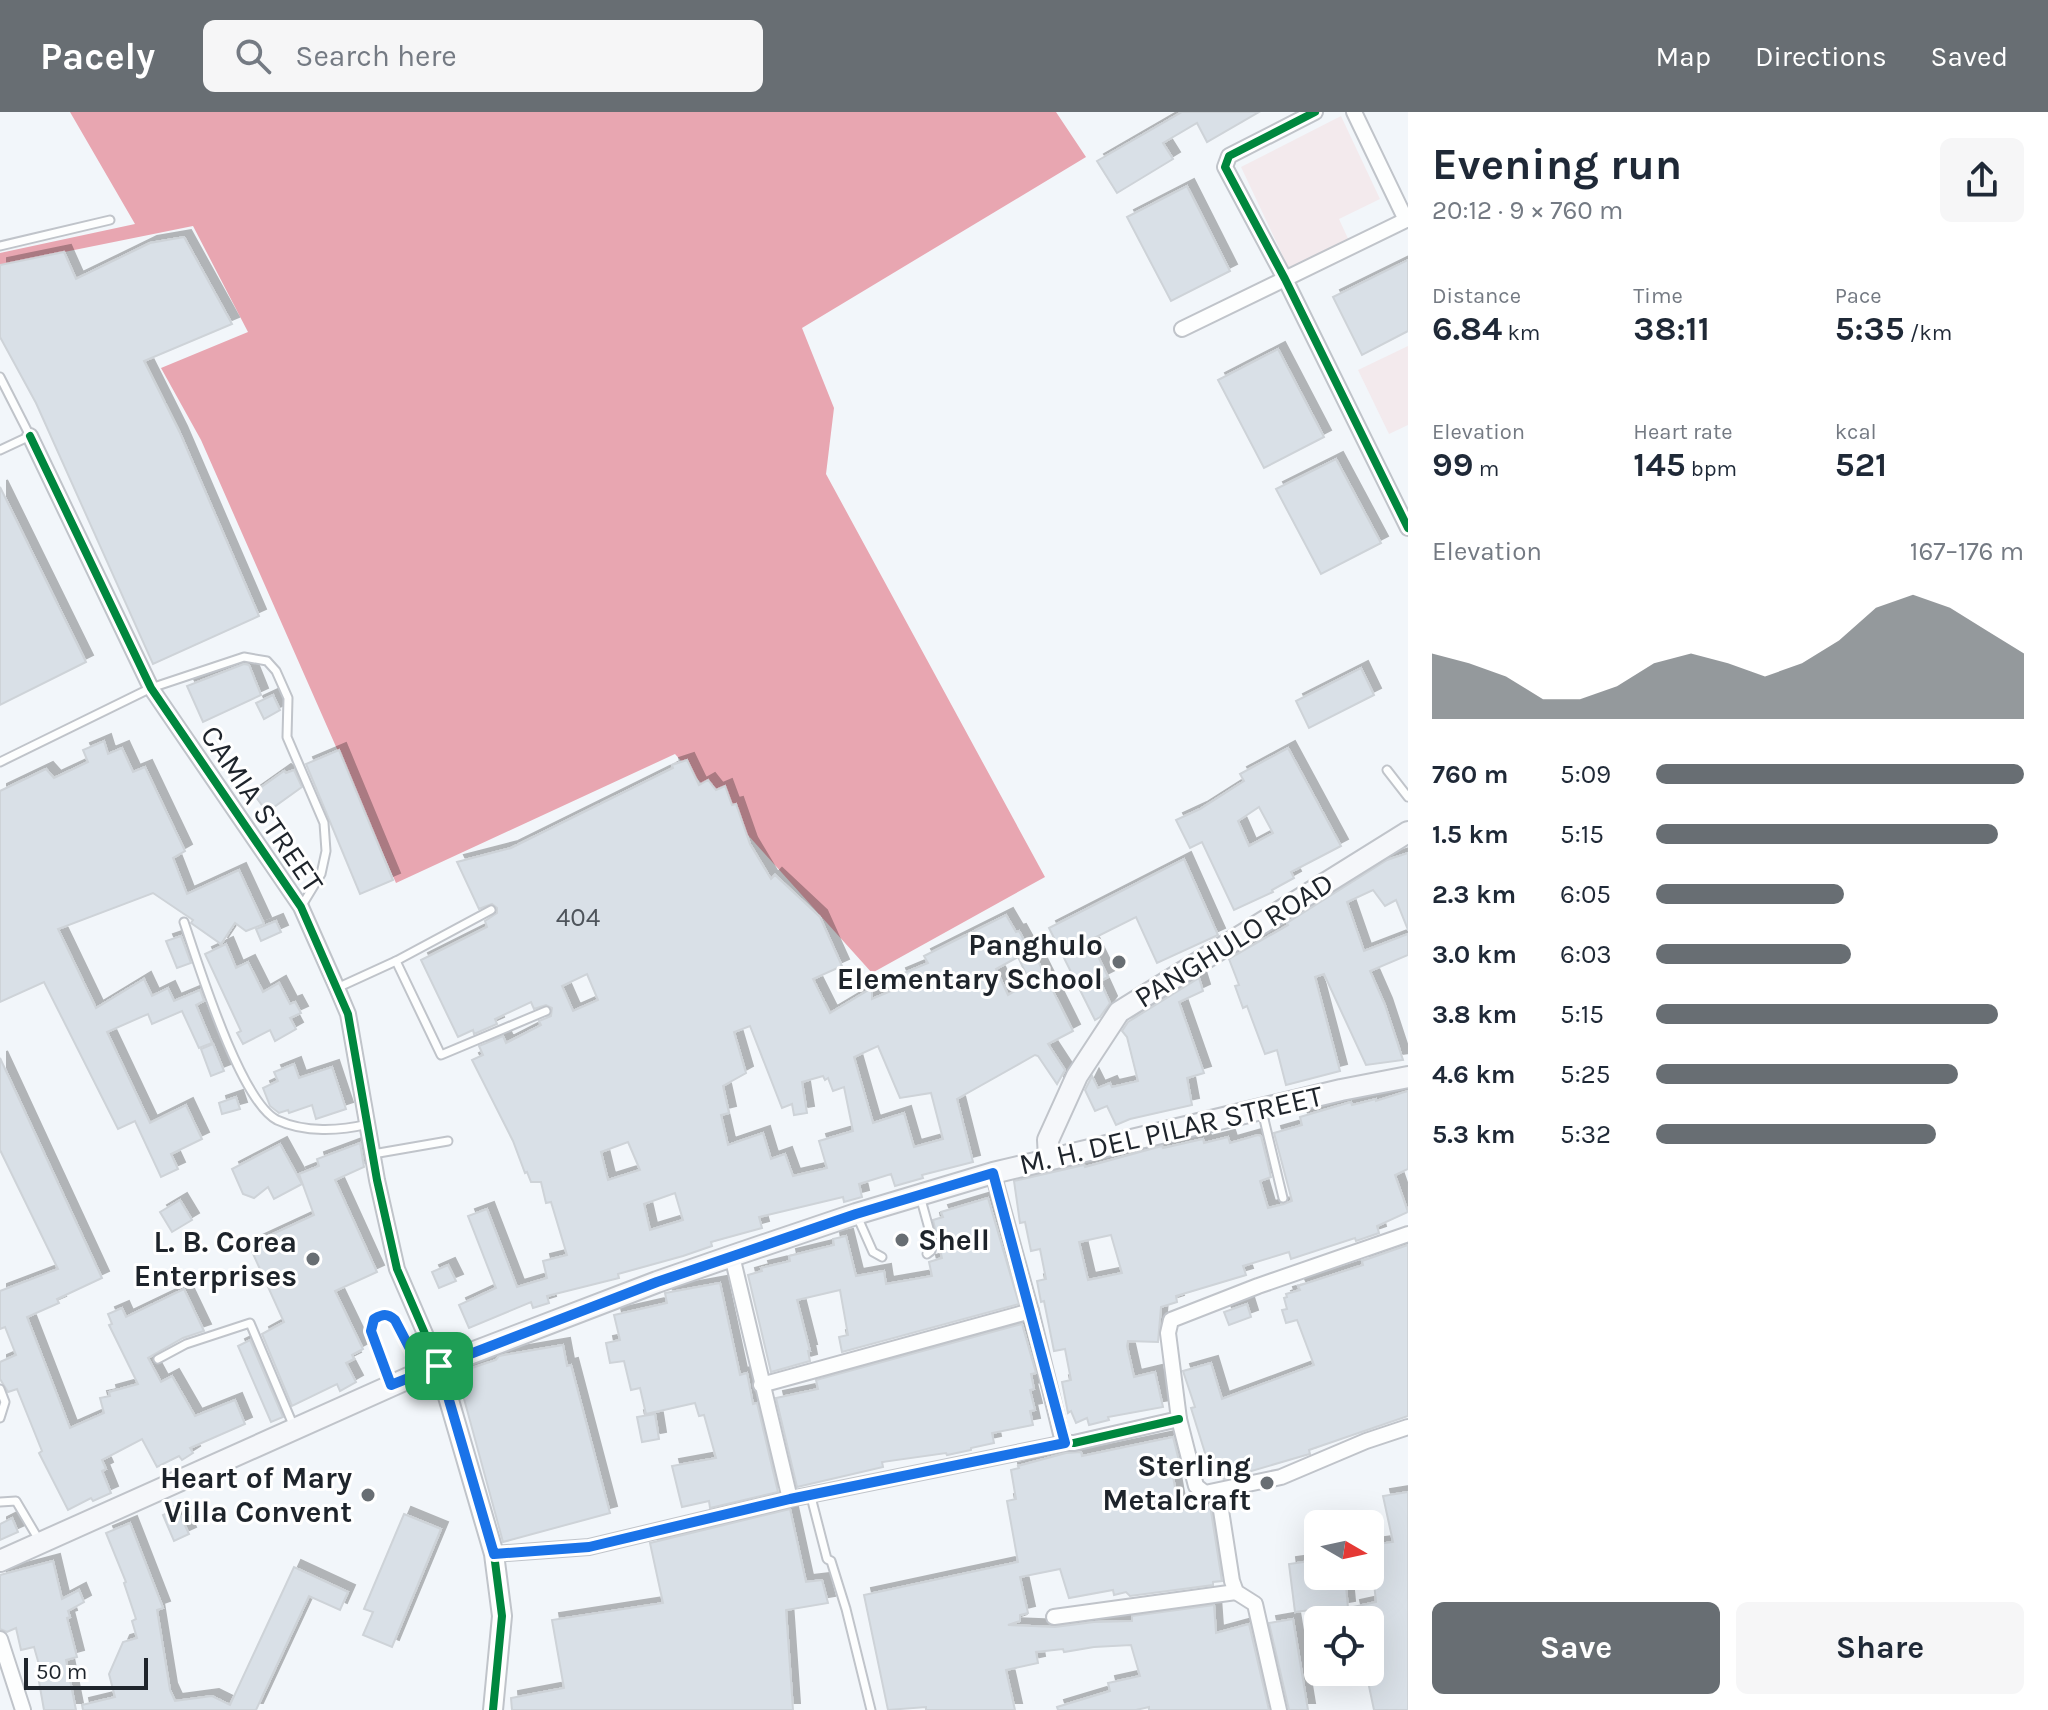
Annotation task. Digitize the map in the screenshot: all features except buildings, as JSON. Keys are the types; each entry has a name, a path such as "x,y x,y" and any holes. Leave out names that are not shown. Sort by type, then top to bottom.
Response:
{"main road":[{"name":"PANGHULO ROAD","path":"1049,1158 1048,1140 1077,1076 1119,1012 1408,832"},
{"name":"M. H. DEL PILAR STREET","path":"0,1561 391,1385 732,1256 856,1214 1049,1158 1408,1077"}],"street":[{"path":"1315,112 1229,156 1225,167 1285,279 1408,528"},
{"path":"1182,329 1407,220 1354,112"},
{"name":"CAMIA STREET","path":"30,436 151,688 301,907 337,988 348,1014 397,1269 430,1369"},
{"path":"993,1173 1065,1443"},
{"path":"1408,1234 1171,1320 1168,1333 1179,1419 1196,1486 1205,1493 1281,1477 1408,1427"},
{"path":"732,1256 790,1499"},
{"path":"761,1385 1031,1311"},
{"path":"430,1369 494,1554 502,1616 493,1710"},
{"path":"494,1554 589,1547 790,1499 1179,1419"},
{"path":"1218,1491 1232,1581 1236,1592 1255,1604 1279,1710"},
{"path":"1054,1617 1236,1592"},
{"path":"0,1639 23,1710"}],"lane":[{"path":"0,246 110,220"},
{"path":"0,377 30,436 0,450"},
{"path":"0,762 151,688 244,657 267,661 276,671 288,698 287,737 324,823 326,851 321,874 301,907"},
{"path":"1387,770 1408,797"},
{"path":"337,988 396,961 491,910"},
{"path":"184,922 237,1066 267,1110 277,1120 321,1129 336,1130 368,1124"},
{"path":"396,961 441,1055 546,1011"},
{"path":"1261,1109 1283,1198"},
{"path":"373,1154 448,1141"},
{"path":"920,1195 933,1243 927,1254"},
{"path":"856,1214 873,1252 882,1257"},
{"path":"391,1385 371,1331 374,1319 383,1314 395,1320 430,1369"},
{"path":"158,1359 186,1344 253,1324 295,1429"},
{"path":"0,1389 5,1402 0,1418"},
{"path":"811,1497 827,1559 831,1561 846,1609 871,1710"},
{"path":"0,1502 16,1501 40,1543"}],"shaded area":[{"path":"70,112 1056,112 1086,157 802,328 834,408 826,474 1045,877 872,973 675,754 396,883 201,440 161,368 248,332 193,226 0,265 0,253 135,224"},
{"path":"1341,116 1380,199 1339,219 1350,243 1290,271 1241,167"},
{"path":"1408,346 1408,425 1389,434 1358,370"}],"cycle path":[{"path":"1315,112 1229,156 1225,167 1285,279 1408,528"},
{"path":"30,436 151,688 301,907 348,1014 377,1180 397,1269 439,1366 494,1554 502,1616 493,1710"},
{"path":"494,1554 589,1547 790,1499 1179,1419"}],"place":[{"name":"Panghulo Elementary School","path":"1119,962"},
{"name":"Shell","path":"902,1240"},
{"name":"L. B. Corea Enterprises","path":"313,1259"},
{"name":"Sterling Metalcraft","path":"1267,1483"},
{"name":"Heart of Mary Villa Convent","path":"368,1495"}],"route":[{"path":"439,1366 391,1385 371,1331 374,1319 383,1314 395,1320 422,1372 439,1366 494,1554 589,1547 790,1499 1065,1443 993,1173 856,1214 657,1282 439,1366"}]}
